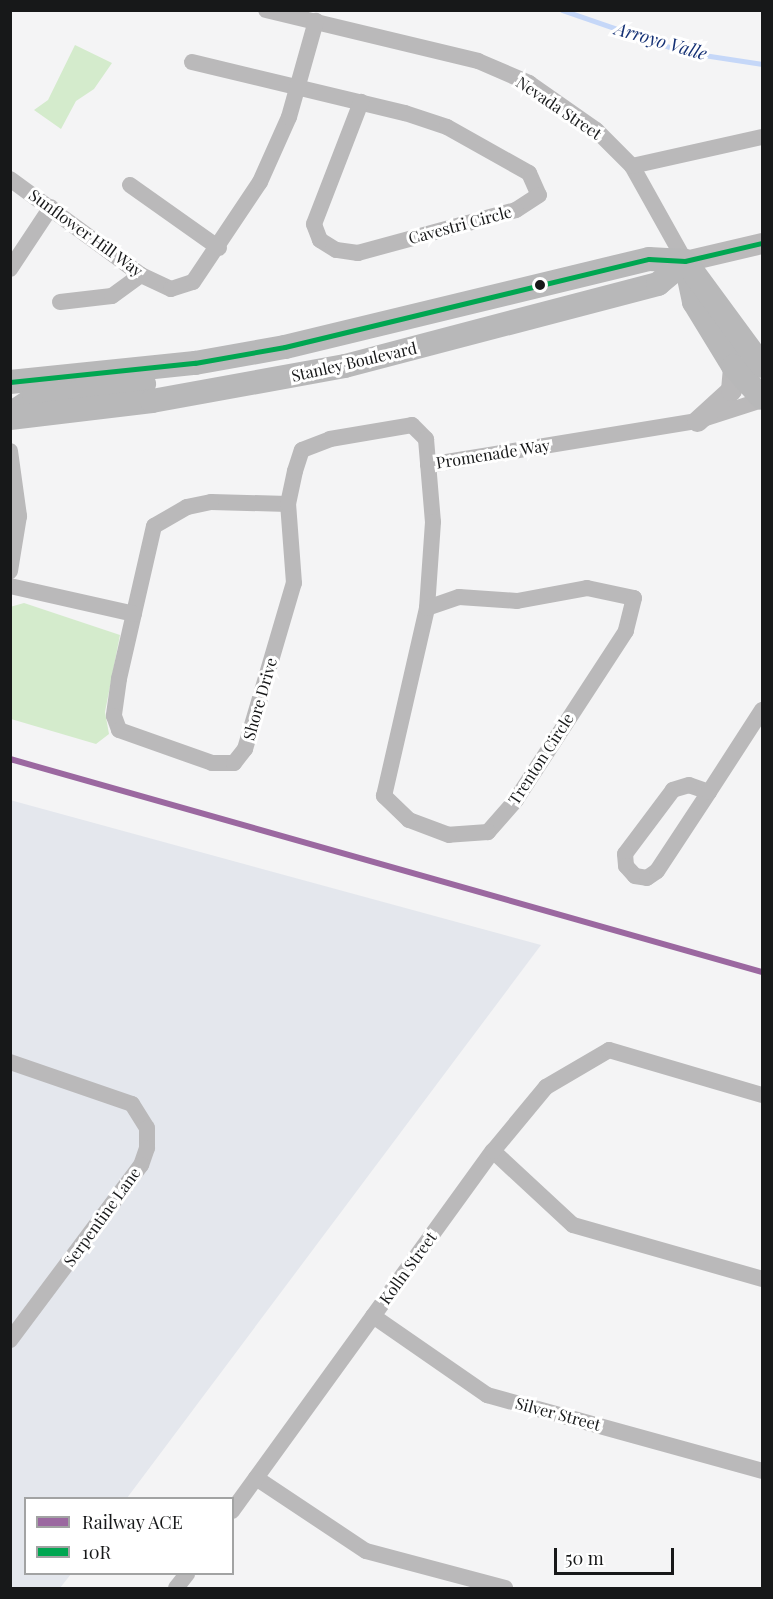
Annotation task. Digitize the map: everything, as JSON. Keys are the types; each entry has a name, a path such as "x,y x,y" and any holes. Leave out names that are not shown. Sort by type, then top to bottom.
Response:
{"main road":[{"name":"Stanley Boulevard","path":"10,382 195,363 378,328 649,259 685,261"},
{"name":"Stanley Boulevard","path":"10,416 152,401 345,366 658,284 685,261"},
{"path":"685,261 694,302 733,366 762,399"},
{"path":"685,261 762,366"},
{"path":"10,416 34,398 152,383 195,363"}],"street":[{"name":"Nevada Street","path":"267,10 478,61 529,83 596,130 632,166 685,261"},
{"name":"Sunflower Hill Way","path":"10,179 141,275 171,289 193,282 219,248 260,182 297,87 316,21"},
{"name":"Cavestri Circle","path":"192,62 361,102 447,127 494,151 529,173 539,195 516,210 358,253 336,250 320,240 314,224 361,102"},
{"path":"632,166 762,137"},
{"path":"130,185 219,248"},
{"path":"10,269 51,207"},
{"path":"685,261 762,243"},
{"path":"60,302 112,296 141,275"},
{"path":"697,421 731,390 733,366"},
{"name":"Promenade Way","path":"288,504 302,450 330,439 412,425 426,439 428,465 697,421 762,399"},
{"path":"10,451 19,516 10,571"},
{"name":"Trenton Circle","path":"427,608 459,597 517,601 587,588 634,598 626,632 516,800 488,832 449,835 409,820 384,796 427,608 433,522 428,465"},
{"path":"10,586 134,614 154,526 170,514 211,502 288,504"},
{"name":"Shore Drive","path":"134,614 115,707 119,730 212,763 234,763 246,748 294,583 288,504"},
{"path":"709,792 689,785 673,790 625,854 626,866 636,876 647,878 657,871 709,792 762,710"},
{"name":"Kolln Street","path":"234,1508 493,1151 546,1087 609,1050 762,1095"},
{"name":"Serpentine Lane","path":"10,1062 132,1104 147,1128 147,1148 141,1166 10,1340"},
{"path":"493,1151 573,1225 762,1280"},
{"name":"Silver Street","path":"373,1316 487,1395 762,1471"},
{"path":"256,1478 366,1551 505,1588"},
{"path":"176,1588 186,1575"}],"shaded area":[{"path":"10,800 541,945 128,1497 24,1497 24,1575 70,1575 60,1588 11,1588"}],"green space":[{"path":"75,45 112,63 94,89 76,101 61,129 34,110 48,100"},
{"path":"24,603 120,635 105,712 109,734 96,744 11,719 10,607"}],"waterway":[{"name":"Arroyo Valle","path":"562,10 684,52 762,64"}],"rail line":[{"name":"ACE","path":"10,759 762,972"}],"transit line":[{"name":"10R","path":"10,382 195,363 285,347 649,259 685,261 762,243"}]}
